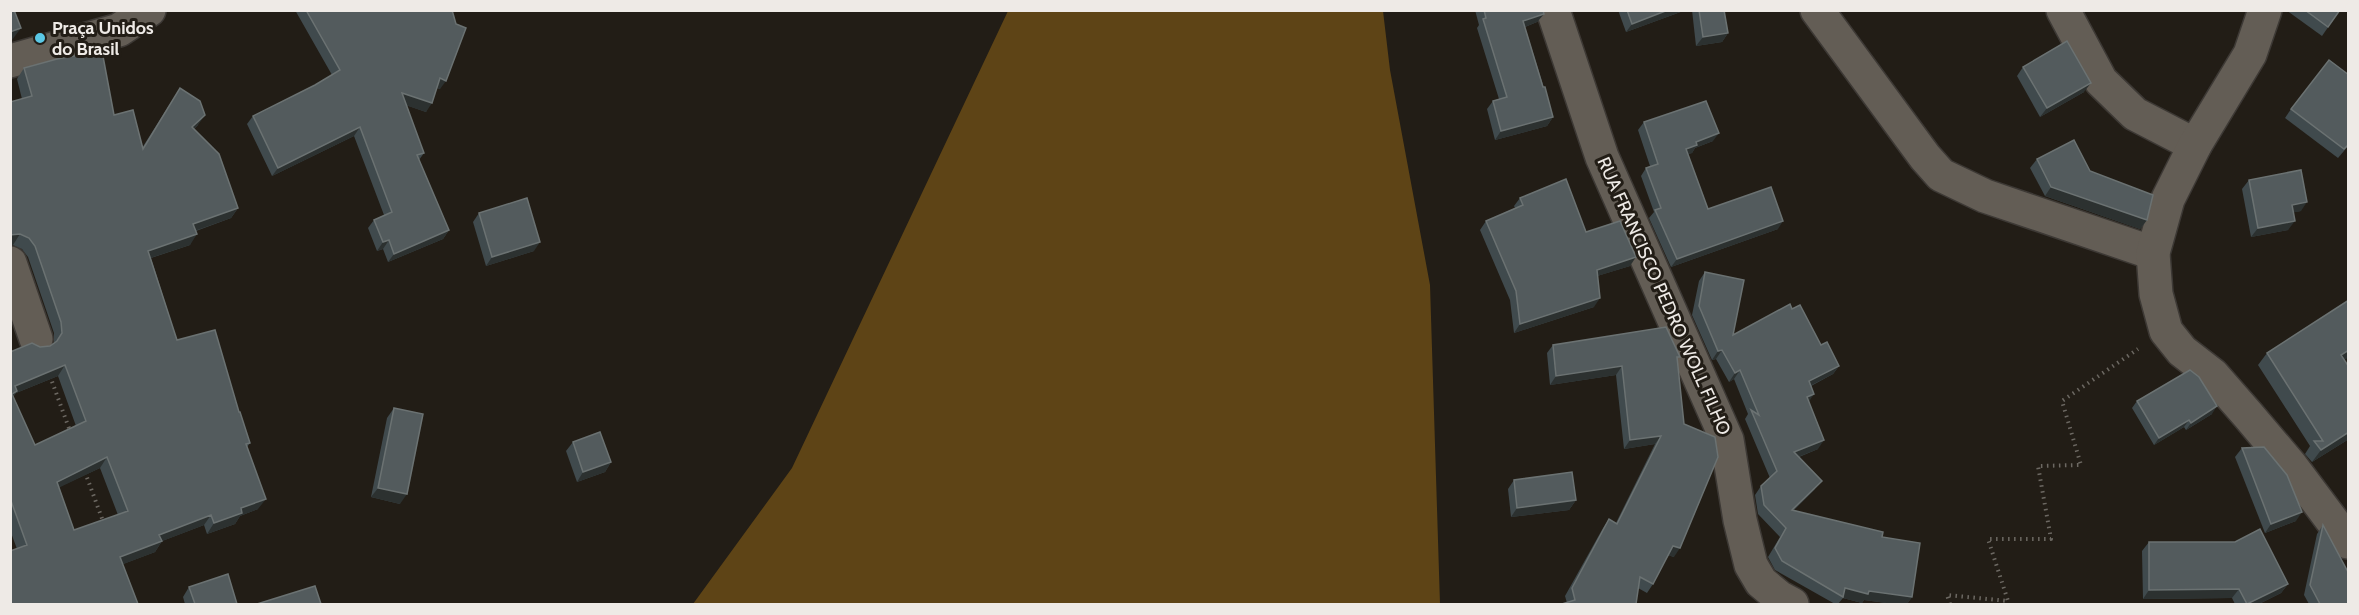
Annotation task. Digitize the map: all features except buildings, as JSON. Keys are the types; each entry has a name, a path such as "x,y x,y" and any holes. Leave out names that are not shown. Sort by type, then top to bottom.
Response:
{"street":[{"path":"10,61 116,20 149,10"},
{"name":"RUA FRANCISCO PEDRO WOLL FILHO","path":"1553,10 1602,158 1727,440 1740,520 1751,565 1761,582 1779,597 1792,604"},
{"path":"1817,10 1924,157 1941,175 1986,196 2152,253"},
{"path":"2063,10 2101,81 2135,114 2195,145"},
{"path":"2265,10 2250,54 2195,145 2168,199 2152,253 2156,294 2166,331 2182,351 2213,375 2248,415 2292,467 2349,542"},
{"path":"10,264 36,339"}],"path":[{"path":"1950,604 1947,595 2008,601 1988,539 2051,539 2038,466 2081,465 2062,400 2166,331"},
{"path":"36,339 73,439"},
{"path":"81,461 105,528"}],"shaded area":[{"path":"1008,11 1383,11 1390,70 1430,285 1440,604 693,604 792,468"}],"place":[{"name":"Praça Unidos do Brasil","path":"40,38"}]}
